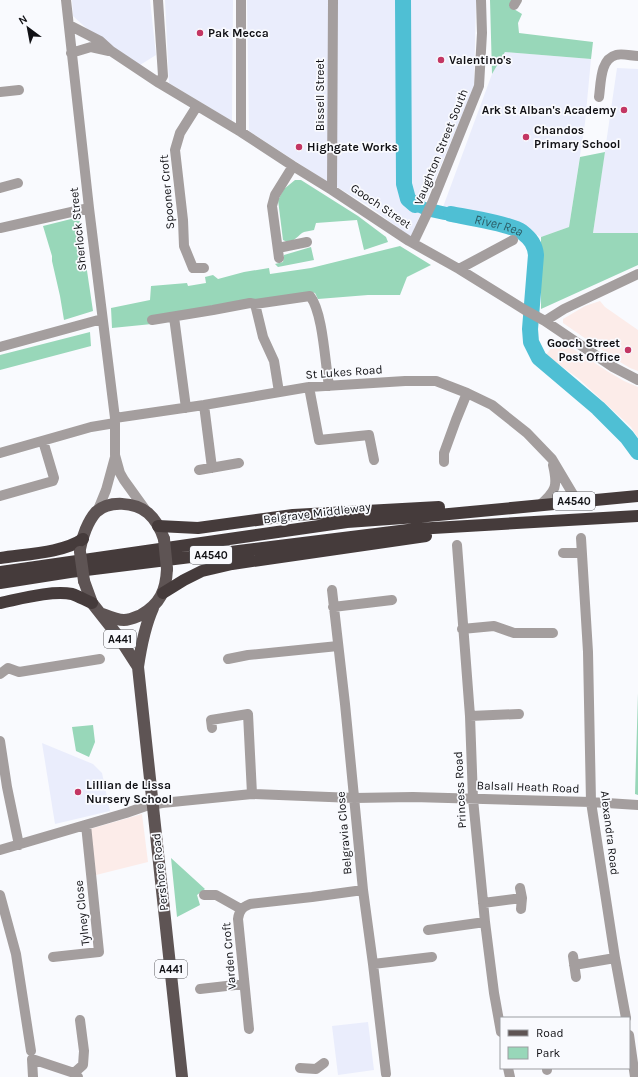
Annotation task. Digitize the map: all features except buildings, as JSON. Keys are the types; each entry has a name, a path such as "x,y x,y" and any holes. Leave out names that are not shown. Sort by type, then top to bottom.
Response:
{"highway":[{"name":"Belgrave Middleway","path":"0,572 347,522 638,496"},
{"path":"158,526 207,527 293,515 382,510 485,506 510,508"},
{"name":"A4540","path":"0,583 70,572 416,529 638,516"},
{"path":"163,593 202,571 232,564 524,522"},
{"path":"0,558 63,548 74,545 83,538"},
{"path":"0,603 62,593 74,595 92,603"}],"main road":[{"path":"124,504 138,508 147,512 158,526 164,539 167,569 163,593 154,608 139,616 124,620 100,613 92,603 84,581 80,552 83,538 90,521 97,512 107,506 124,504"},
{"name":"Pershore Road","path":"154,608 144,633 138,667 182,1077"},
{"name":"Pershore Road","path":"100,613 118,636 138,667"}],"street":[{"name":"Sherlock Street","path":"66,0 89,208 115,420 115,456 106,490 97,512"},
{"path":"158,0 163,76 159,83"},
{"path":"241,0 241,132"},
{"name":"Bissell Street","path":"332,190 333,0"},
{"name":"Vaughton Street South","path":"413,243 432,203 479,86 482,33 481,0"},
{"name":"Gooch Street","path":"69,25 100,42 159,83 241,132 413,243 459,269 541,319 614,367 638,380"},
{"name":"Gooch Street","path":"71,53 91,47 111,51"},
{"path":"599,96 603,69 608,59 617,54 638,56"},
{"path":"0,92 19,90"},
{"name":"Spooner Croft","path":"197,106 180,133 175,150 183,220 184,246 193,268 204,268"},
{"path":"279,258 272,206 275,195 293,166"},
{"path":"0,188 18,183"},
{"path":"0,228 89,208"},
{"path":"459,269 512,240"},
{"path":"278,248 307,242"},
{"path":"541,319 638,274"},
{"path":"152,320 250,303 255,304 310,296 314,301 319,317 329,386"},
{"path":"255,304 263,337 274,361 279,392"},
{"path":"174,317 186,408"},
{"path":"0,347 102,319"},
{"name":"St Lukes Road","path":"0,453 115,420 309,387 405,381 436,381 492,405 527,433 552,459 577,501"},
{"path":"309,387 318,440 369,435 374,460"},
{"path":"444,462 444,453 467,393"},
{"path":"204,405 212,468"},
{"path":"0,496 53,481 54,478 43,441"},
{"name":"Sherlock Street","path":"115,456 120,473 147,512"},
{"path":"540,505 551,495 555,484 555,473 552,459"},
{"path":"199,470 239,463"},
{"name":"Alexandra Road","path":"581,538 588,652 591,802 615,958 626,1017"},
{"name":"Princess Road","path":"457,545 462,629 470,716 473,798 485,922 500,1026"},
{"path":"564,553 582,553"},
{"name":"Belgravia Close","path":"332,590 363,890 386,1074"},
{"path":"334,607 392,600"},
{"path":"462,629 494,626 514,633 553,633"},
{"path":"228,659 248,655 338,646"},
{"path":"0,674 8,668 19,672 100,659"},
{"path":"212,728 211,720 248,714 252,794"},
{"path":"470,716 519,714"},
{"path":"0,741 4,788 19,845"},
{"name":"Balsall Heath Road","path":"0,850 146,806 252,794 354,798 473,798 638,805"},
{"name":"Tylney Close","path":"53,957 99,952 86,825"},
{"name":"Varden Croft","path":"249,1029 238,919 241,909 250,904 363,890"},
{"path":"483,903 521,893 521,909"},
{"path":"0,895 16,954 33,1077"},
{"path":"204,895 216,895 241,909"},
{"path":"428,930 485,922"},
{"path":"373,964 432,957"},
{"path":"576,977 574,960 615,958"},
{"path":"200,989 244,984"},
{"path":"31,1055 76,1075 83,1065 84,1051 80,1020"},
{"path":"630,1042 635,1077"},
{"path":"300,1068 319,1070"}],"shaded area":[{"path":"72,0 150,0 156,55 140,65 96,37 73,16"},
{"path":"165,0 233,0 232,121 169,83"},
{"path":"247,0 476,0 474,86 411,237 367,205 312,172 249,131"},
{"name":"Chandos Primary School","path":"505,52 591,59 585,123 569,227 541,237 512,222 443,207 492,74"},
{"name":"Ark St Alban's Academy","path":"617,68 638,69 638,233 593,233"},
{"path":"600,301 605,307 638,330 638,371 615,359 563,323 563,319 585,306"},
{"path":"558,339 607,371 638,387 638,438 631,427 579,379 546,355"},
{"name":"Lillian de Lissa Nursery School","path":"42,743 93,764 102,773 110,811 55,824"},
{"path":"142,814 148,862 96,875 90,829"},
{"path":"368,1022 374,1070 338,1075 332,1026"}],"green space":[{"path":"490,0 512,0 509,6 522,14 518,23 519,33 593,42 591,59 505,52 492,74"},
{"path":"605,152 593,233 638,233 638,265 541,309 541,237 569,227 580,157"},
{"path":"295,180 301,180 358,216 386,237 388,242 364,250 357,220 316,223 314,230 301,233 290,242 283,240 278,200 284,189"},
{"path":"79,217 93,311 64,320 52,256 43,226"},
{"path":"400,246 431,265 407,277 400,295 368,295 318,299 315,293 310,292 152,324 112,328 111,308 150,300 151,286 187,283 188,286 206,283 205,277 213,275 218,279 244,272 269,268 270,274 311,268"},
{"path":"311,247 314,260 278,267 275,264 283,262 284,255"},
{"path":"90,332 91,346 0,370 0,355"},
{"path":"638,693 638,795 635,794"},
{"path":"93,725 95,742 89,757 76,751 72,727"},
{"path":"171,858 205,889 197,895 200,905 177,917"}],"water":[{"path":"398,187 412,188 414,195 425,202 473,213 470,224 437,219 416,211 407,206 401,198"}],"waterway":[{"name":"River Rea","path":"403,0 404,184 408,199 415,205"},
{"name":"River Rea","path":"451,214 508,226 522,232 534,245 536,255 530,329 531,342 539,358 598,408 627,437 638,452"}],"place":[{"name":"Pak Mecca","path":"200,33"},
{"name":"Valentino's","path":"441,60"},
{"name":"Ark St Alban's Academy","path":"624,110"},
{"name":"Chandos Primary School","path":"526,137"},
{"name":"Highgate Works","path":"299,147"},
{"name":"Gooch Street Post Office","path":"628,350"},
{"name":"Lillian de Lissa Nursery School","path":"78,792"}]}
